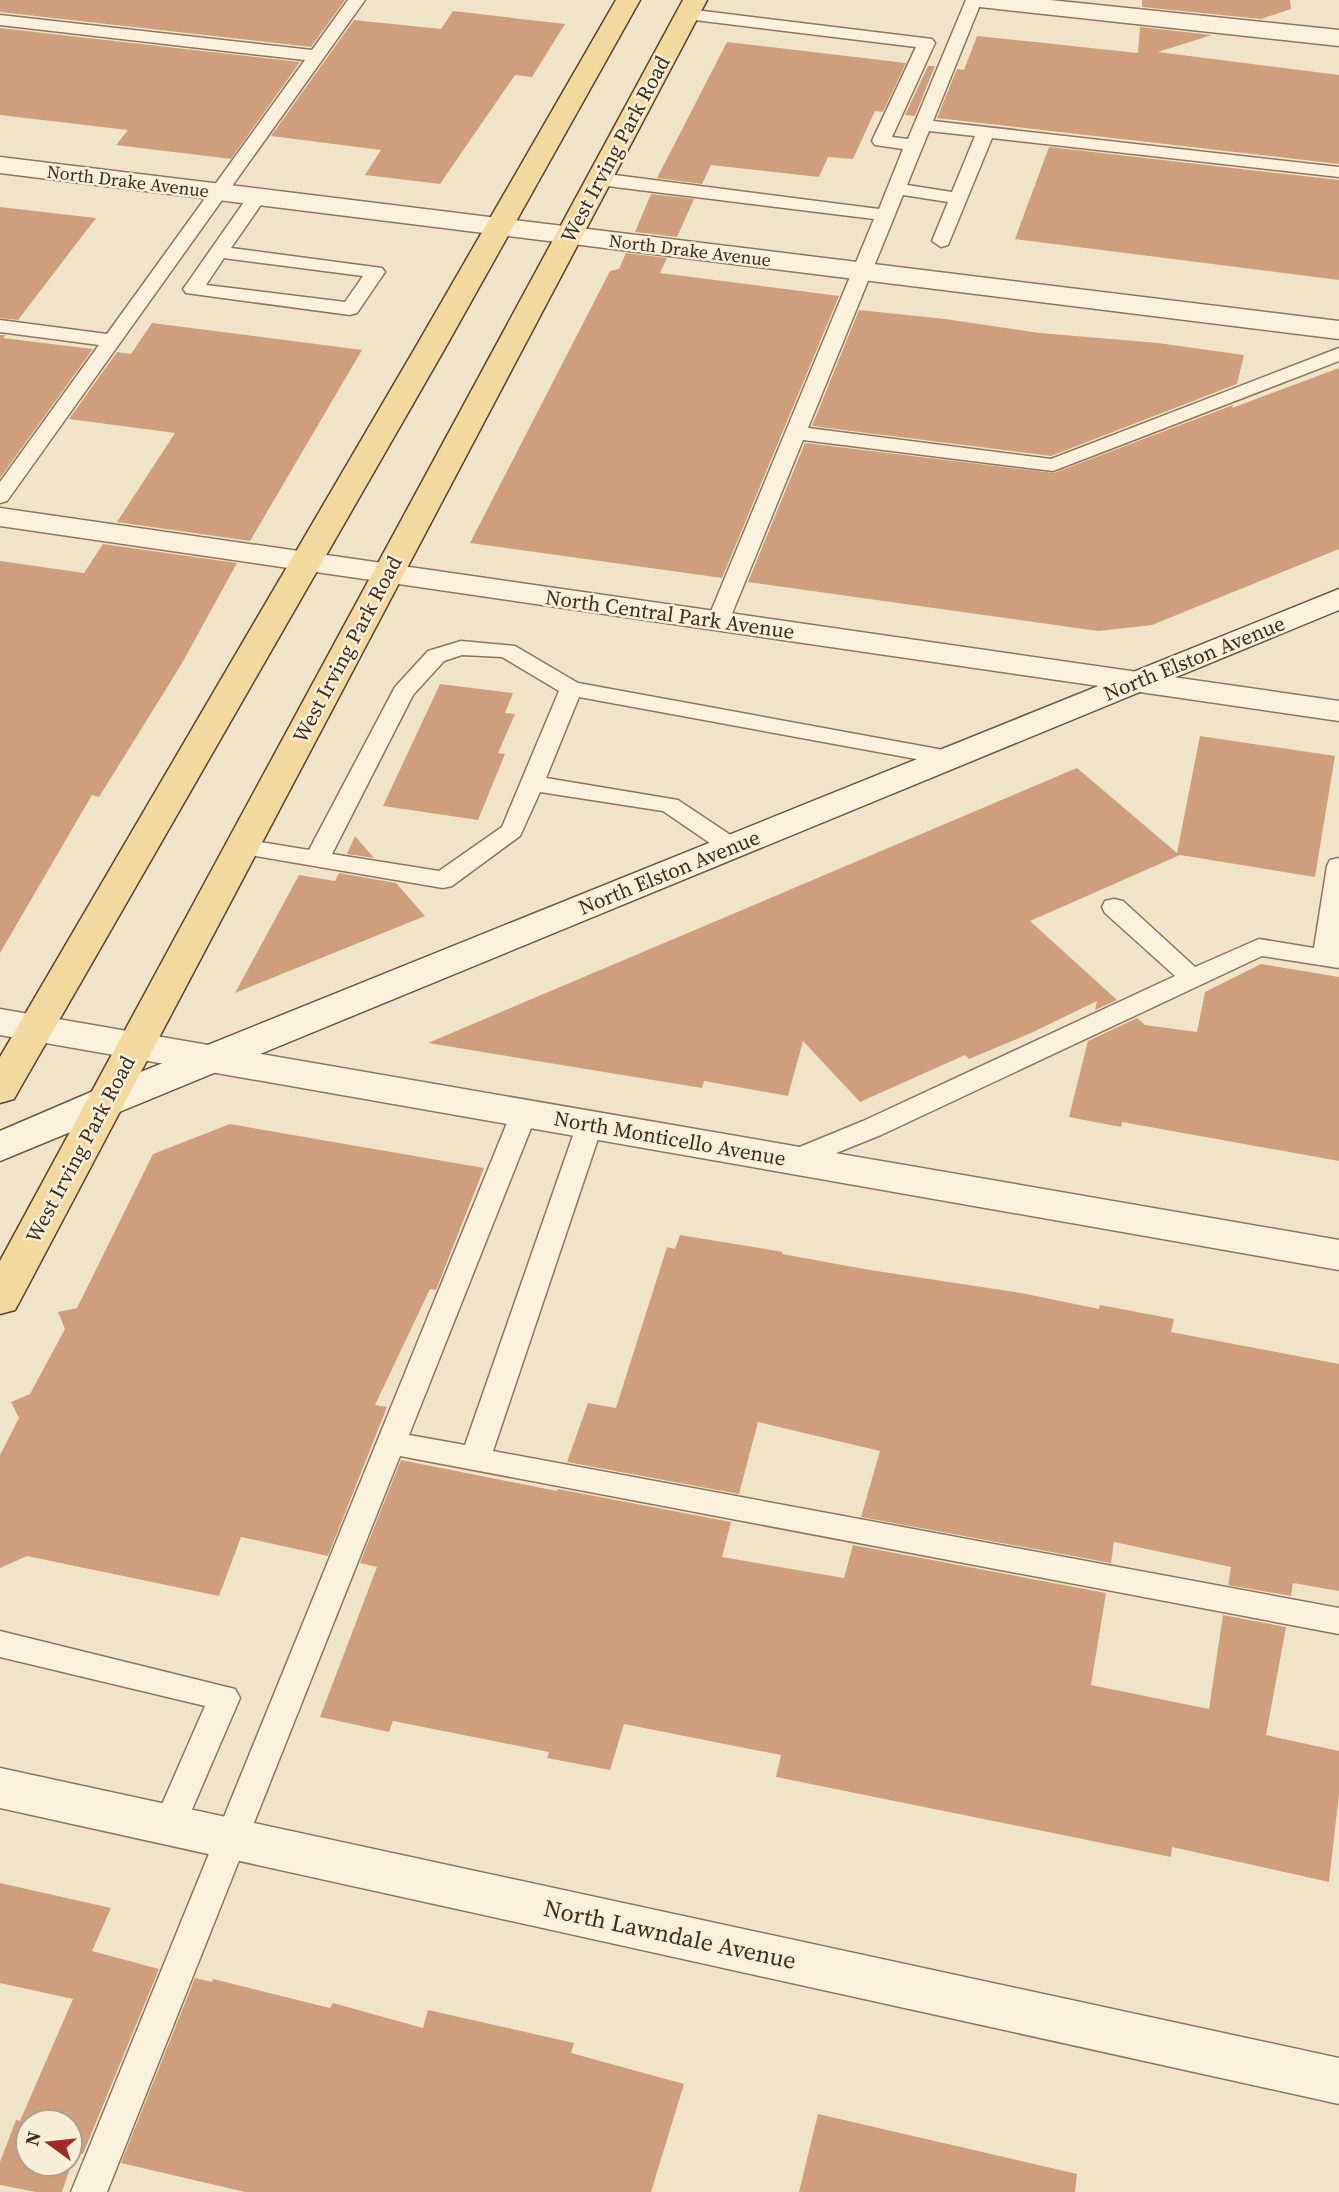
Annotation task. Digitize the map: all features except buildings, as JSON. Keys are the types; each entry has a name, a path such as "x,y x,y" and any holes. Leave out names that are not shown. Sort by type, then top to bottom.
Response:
{"main road":[{"path":"0,1090 18,1025 306,560 628,0"},
{"name":"West Irving Park Road","path":"0,1299 691,7"}],"street":[{"path":"980,0 1339,38"},
{"name":"North Drake Avenue","path":"0,165 1339,330"},
{"name":"North Central Park Avenue","path":"0,517 1339,711"},
{"name":"North Elston Avenue","path":"0,1147 105,1101 215,1059 1339,599"},
{"name":"North Monticello Avenue","path":"18,1025 1339,1255"},
{"name":"North Lawndale Avenue","path":"0,1788 1339,2081"}],"lane":[{"path":"0,497 357,0"},
{"path":"718,621 974,0"},
{"path":"691,7 926,43 881,141 914,145"},
{"path":"0,20 317,56"},
{"path":"922,125 1339,172"},
{"path":"941,241 986,132"},
{"path":"599,178 885,215"},
{"path":"896,189 959,198"},
{"path":"219,252 375,272 350,309 193,289 258,196"},
{"path":"0,326 112,341"},
{"path":"796,433 1053,465 1339,354"},
{"path":"317,859 403,692 436,656 461,648 507,651 571,689 948,758"},
{"path":"241,847 443,880 512,831 571,689"},
{"path":"532,783 670,805 732,847"},
{"path":"794,1160 872,1128 1259,947 1332,959 1339,866"},
{"path":"1114,907 1192,978"},
{"path":"89,2192 524,1113"},
{"path":"475,1459 590,1124"},
{"path":"391,1443 1339,1621"},
{"path":"0,1644 223,1698 169,1825"}]}
